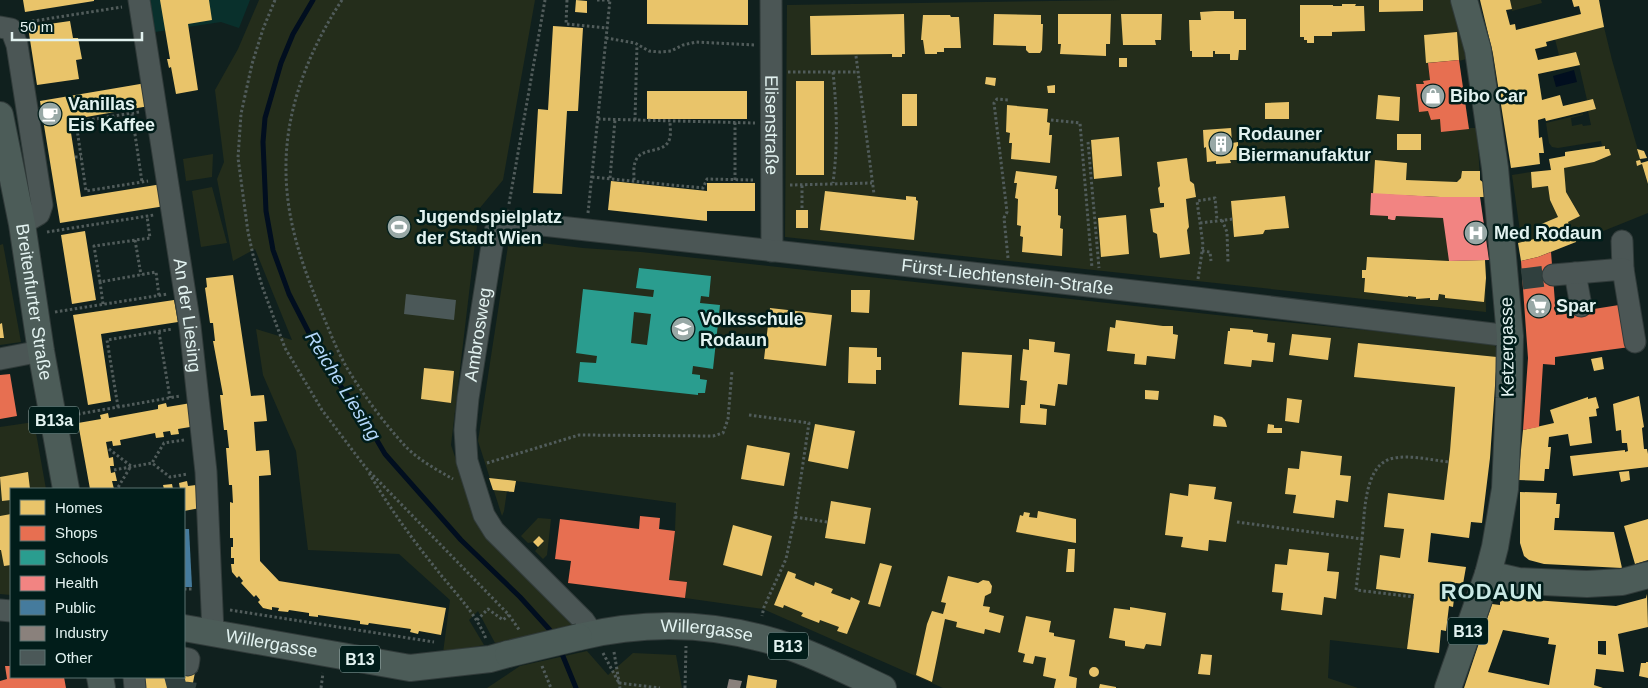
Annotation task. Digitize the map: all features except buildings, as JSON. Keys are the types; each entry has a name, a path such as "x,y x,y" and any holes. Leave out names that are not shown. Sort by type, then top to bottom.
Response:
{"main road":[{"name":"Ketzergasse","path":"1448,688 1488,574 1505,489 1510,336 1514,280 1478,50 1464,0"},
{"name":"Breitenfurter Straße","path":"0,116 6,169 30,229 41,351 66,488"},
{"path":"1488,574 1518,581 1587,584 1622,582 1648,574"},
{"name":"Willergasse","path":"595,639 620,629 686,625 720,628 756,636 798,649 883,688"},
{"name":"Willergasse","path":"185,628 410,668 499,656"},
{"name":"B13","path":"499,656 595,639"}],"street":[{"name":"Elisenstraße","path":"771,0 772,251"},
{"name":"An der Liesing","path":"130,4 166,179 190,326 206,472 213,632"},
{"path":"0,27 11,28 17,45 42,205 30,229"},
{"name":"Ambrosweg","path":"506,221 500,223 496,228 493,239 468,398 465,430 467,461 484,515 494,531 584,621 595,639"},
{"name":"Fürst-Liechtenstein-Straße","path":"506,221 1196,298 1510,336"},
{"path":"1622,241 1623,269 1635,342"},
{"path":"1553,275 1623,269"},
{"path":"1575,273 1581,306"},
{"path":"0,359 41,351"}],"path":[{"path":"275,0 252,64 241,114 238,158 248,232 262,286 285,348 322,410 366,468 412,539 478,620 486,638 499,656"},
{"path":"342,0 318,43 296,94 288,134 286,170 288,206 302,264 336,346 347,367 374,408 407,448 435,469 459,483 471,472 485,464 579,435 713,436 723,433 728,419 732,371"},
{"path":"506,221 545,0"},
{"path":"567,0 566,24 608,28"},
{"path":"587,230 610,0 597,0"},
{"path":"23,23 130,4"},
{"path":"606,38 637,45 649,51 660,52 671,51 683,45 696,42 728,45 771,45"},
{"path":"635,120 637,45"},
{"path":"856,56 874,194"},
{"path":"771,71 858,72"},
{"path":"833,72 837,118 837,146 833,183"},
{"path":"1008,278 1009,263 1004,218 1007,212 994,103 997,99 1009,100"},
{"path":"140,112 76,122 86,191 166,179"},
{"path":"132,114 142,182"},
{"path":"598,119 772,123"},
{"path":"610,178 615,120"},
{"path":"1051,120 1080,123 1092,272 1095,288"},
{"path":"634,180 636,161 639,156 659,149 668,142 670,137 670,121"},
{"path":"734,180 735,122"},
{"path":"1088,142 1100,272 1095,288"},
{"path":"75,157 81,157"},
{"path":"592,177 703,188 707,179 802,184 872,184"},
{"path":"802,184 802,208"},
{"path":"1196,298 1202,251 1197,201 1215,198 1217,220"},
{"path":"30,229 157,214"},
{"path":"103,304 94,246 150,238 146,216"},
{"path":"1200,223 1233,219"},
{"path":"1222,220 1227,232 1228,263"},
{"path":"135,240 141,275"},
{"path":"1202,251 1210,252 1211,261"},
{"path":"100,282 156,272 159,296"},
{"path":"52,312 167,294"},
{"path":"118,407 107,340 169,330"},
{"path":"159,332 170,398"},
{"path":"70,416 198,392"},
{"path":"749,415 809,423 795,516 786,559 764,606 756,636"},
{"path":"152,463 164,443 202,437"},
{"path":"109,449 131,466"},
{"path":"1414,597 1356,590 1370,480 1375,470 1392,458 1449,462"},
{"path":"114,470 152,463 170,477 206,472"},
{"path":"118,488 131,466"},
{"path":"366,468 509,616 520,632"},
{"path":"795,516 827,522"},
{"path":"1237,522 1362,539"},
{"path":"212,607 442,644"},
{"path":"478,620 488,608 503,620 509,616"},
{"path":"685,688 686,625"},
{"path":"595,639 619,683"},
{"path":"595,639 620,688"},
{"path":"541,664 551,688"},
{"path":"619,683 660,688"}],"shaded area":[{"path":"150,0 250,0 239,28 221,22 155,32"},
{"path":"259,0 535,0 503,180 479,209 451,445 473,510 486,537 572,625 495,643 478,611 469,620 484,645 443,653 450,600 399,554 308,550 296,451 263,375 256,329 292,340 255,249 233,261 217,179 224,162 215,90 238,49"},
{"path":"1122,0 1452,0 1466,59 1459,61 1469,128 1477,128 1480,180 1484,183 1485,197 1480,198 1489,260 1485,260 1486,312 785,237 787,5"},
{"path":"1510,0 1541,0 1542,3 1512,11"},
{"path":"1604,27 1648,185 1648,213 1576,242 1568,222 1580,215 1566,192 1564,168 1594,162 1611,155 1609,149 1605,149 1605,146 1602,146 1601,141 1558,148 1552,147 1549,143 1546,123 1583,114 1571,118 1572,126 1591,125 1588,111 1596,109 1593,99 1587,100 1576,52 1559,55 1555,39"},
{"path":"213,154 212,177 186,181 183,159"},
{"path":"1531,172 1532,188 1548,186 1550,200 1558,217 1539,225 1542,237 1518,243 1521,238 1512,175"},
{"path":"212,187 227,243 201,247 192,191"},
{"path":"509,239 1493,343 1497,349 1497,357 1358,343 1354,376 1455,387 1444,500 1388,493 1384,527 1404,529 1400,558 1380,556 1376,589 1414,594 1407,649 1330,640 1328,678 1358,688 943,688 763,609 685,598 687,582 669,580 675,531 676,503 516,481 514,492 507,491 502,516 478,441"},
{"path":"3,244 21,342 0,345 0,338 4,337 2,324 0,324 0,245"},
{"path":"34,422 46,488 10,488 10,595 0,594 0,427"},
{"path":"538,518 551,519 547,555 543,559 535,551 544,541 539,536 533,542 528,543 521,536"},
{"path":"587,651 608,675 633,653 676,655 682,688 487,688 520,666"}],"water":[{"path":"1574,70 1577,82 1556,87 1553,76"}],"waterway":[{"name":"Reiche Liesing","path":"313,0 293,34 281,63 265,118 263,142 266,211 273,250 289,294 326,366 365,420 385,454 461,540 520,597 553,635"},
{"name":"Reiche Liesing","path":"560,649 576,688"}],"tunnel":[{"path":"1522,279 1553,275"},
{"path":"167,688 186,683 188,665"}],"place":[{"name":"Bibo Car","path":"1433,96"},
{"name":"Vanillas Eis Kaffee","path":"50,114"},
{"name":"Rodauner Biermanufaktur","path":"1221,144"},
{"name":"Jugendspielplatz der Stadt Wien","path":"399,227"},
{"name":"Med Rodaun","path":"1476,233"},
{"name":"Spar","path":"1539,306"},
{"name":"Volksschule Rodaun","path":"683,329"}],"district":[{"name":"RODAUN","path":"1492,591"}]}
